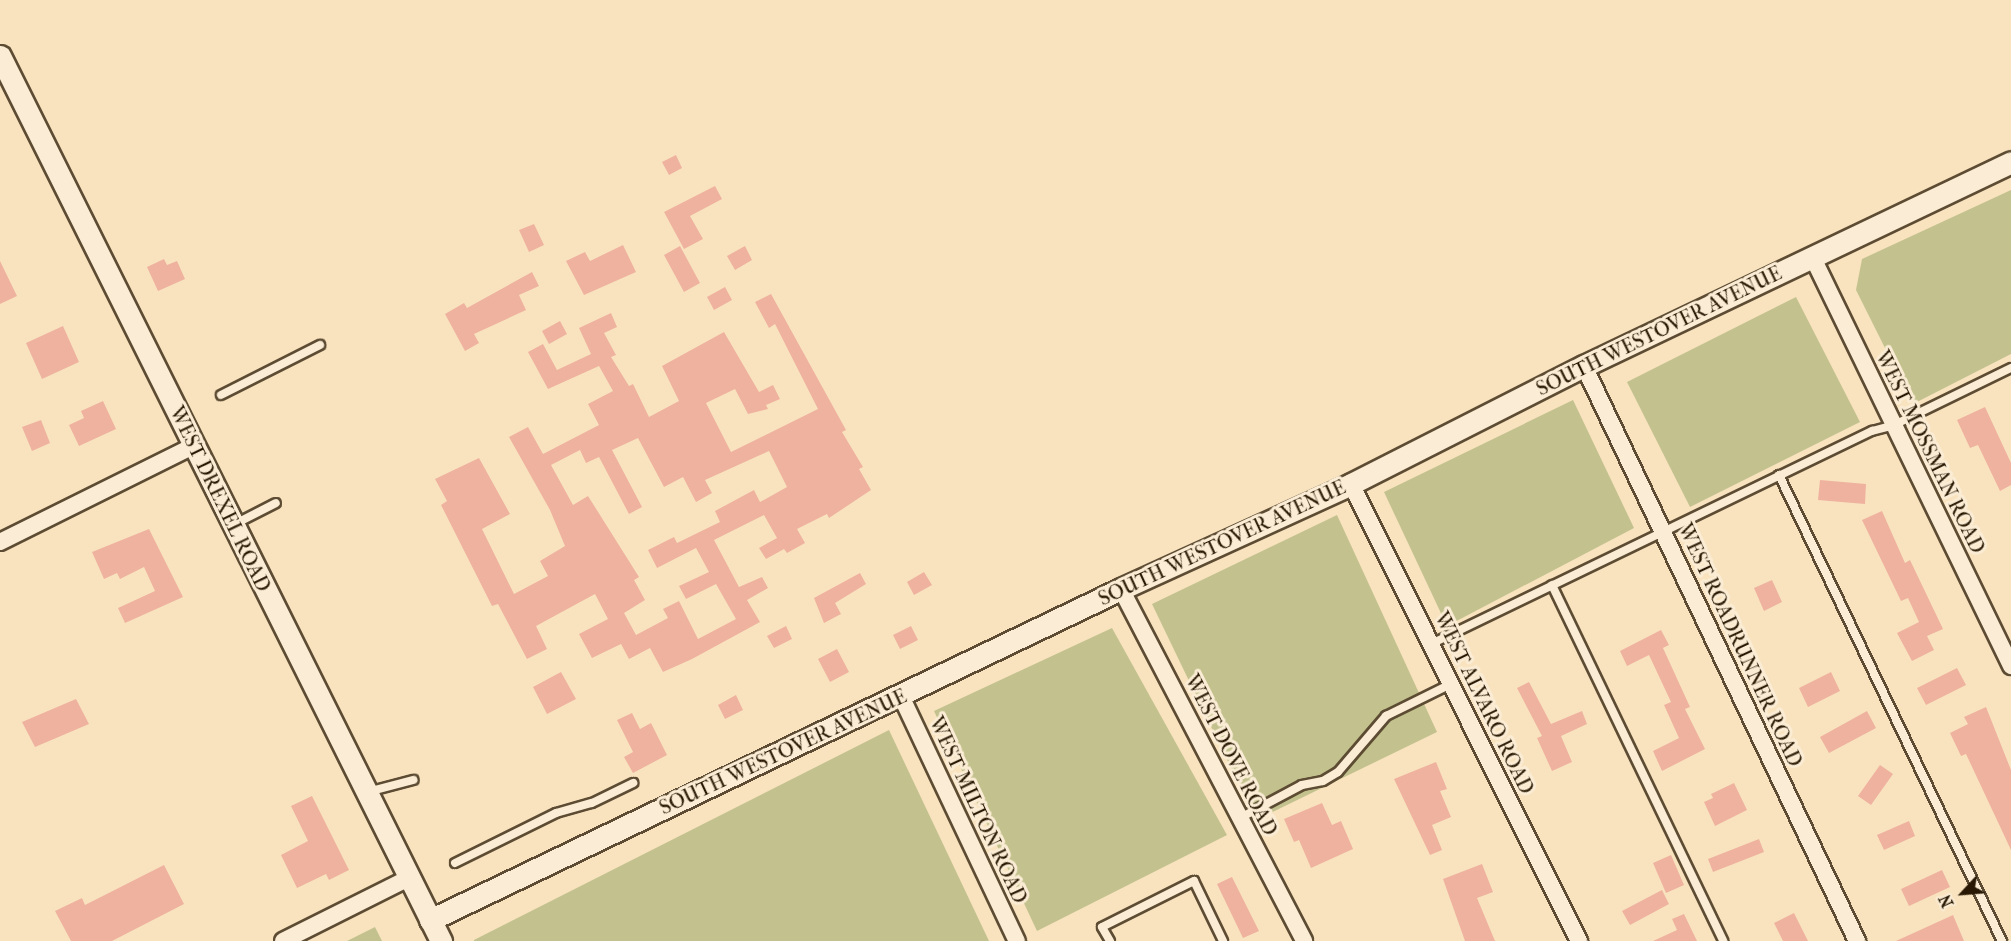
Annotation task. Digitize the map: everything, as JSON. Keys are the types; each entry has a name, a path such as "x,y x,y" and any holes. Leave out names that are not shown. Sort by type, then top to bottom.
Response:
{"street":[{"name":"WEST DREXEL ROAD","path":"0,56 441,941"},
{"name":"SOUTH WESTOVER AVENUE","path":"430,920 1121,589 1351,484 1584,366 2011,162"},
{"name":"WEST MOSSMAN ROAD","path":"1812,256 2011,666"},
{"name":"WEST ROADRUNNER ROAD","path":"1584,366 1857,941"},
{"path":"0,542 193,446"},
{"name":"WEST ALVARO ROAD","path":"1351,484 1579,941"},
{"name":"WEST DOVE ROAD","path":"1121,589 1304,941"},
{"name":"WEST MILTON ROAD","path":"901,696 1017,941"},
{"path":"282,941 408,878"}],"lane":[{"path":"221,395 320,345"},
{"path":"1431,644 1779,475 1872,431 1894,425 2010,370"},
{"path":"1779,475 2002,941"},
{"path":"233,525 276,504"},
{"path":"1552,585 1723,941"},
{"path":"1240,818 1302,786 1323,781 1338,772 1386,716 1451,684"},
{"path":"366,792 413,780"},
{"path":"455,863 556,813 592,803 633,783"},
{"path":"1110,941 1102,927 1194,881 1223,941"}],"shaded area":[{"path":"2011,190 2011,354 1913,404 1856,290 1862,259"},
{"path":"1796,297 1860,422 1690,507 1627,382"},
{"path":"1573,400 1634,528 1447,626 1384,492"},
{"path":"1337,515 1437,732 1256,820 1152,604"},
{"path":"1112,628 1227,835 1037,931 934,711"},
{"path":"889,730 989,941 474,941 474,940"},
{"path":"375,927 382,941 347,941"}],"building":[{"path":"676,155 682,168 669,175 662,162"},
{"path":"715,186 722,199 690,216 703,239 684,249 664,212"},
{"path":"534,224 544,245 529,252 519,230"},
{"path":"623,245 636,272 584,295 566,261 585,252 590,261"},
{"path":"680,246 700,283 684,292 664,255"},
{"path":"745,246 752,260 735,270 727,256"},
{"path":"164,259 167,265 177,261 185,279 158,291 147,267"},
{"path":"0,261 17,296 0,304"},
{"path":"532,272 539,286 519,295 526,310 474,334 479,343 465,351 445,314 464,303 467,308"},
{"path":"725,287 732,300 714,310 707,297"},
{"path":"771,294 846,430 842,432 863,467 859,469 871,490 829,518 827,514 797,529 805,543 787,553 784,549 766,559 759,548 777,538 764,515 714,540 739,587 762,577 768,588 747,600 760,622 692,659 663,672 650,648 629,659 621,644 592,658 579,634 608,619 595,594 536,626 547,649 527,659 498,604 492,606 441,505 447,501 435,479 479,458 510,514 482,529 514,594 548,576 540,561 565,546 550,510 509,437 528,427 543,454 599,425 588,404 613,391 599,366 548,389 528,352 543,344 557,370 591,354 579,328 611,313 617,327 604,333 616,355 611,357 629,386 633,384 649,417 679,401 662,366 724,332 759,392 773,385 780,399 766,405 768,409 748,414 735,389 706,403 731,452 818,409 775,324 769,328 755,302","holes":["638,438 664,487 683,477 696,502 712,493 705,480 769,451 787,487 760,502 754,490 715,511 720,522 677,543 674,537 648,550 657,568 696,548 709,572 679,586 686,599 716,584 736,619 698,639 679,601 663,609 668,618 636,635 624,613 645,600 634,580 639,577 588,496 573,505 551,465 580,450 586,463 599,457 629,514 642,507 612,450"]},
{"path":"560,321 567,334 549,344 542,331"},
{"path":"63,326 79,362 42,379 26,343"},
{"path":"103,401 116,429 79,446 69,425 84,418 81,411"},
{"path":"1985,407 2011,463 2011,485 2000,491 1978,445 1970,448 1957,420"},
{"path":"41,420 50,443 32,451 22,427"},
{"path":"1820,480 1866,484 1865,504 1818,500"},
{"path":"1882,511 1905,563 1910,560 1943,629 1927,636 1934,650 1912,661 1897,633 1919,622 1908,598 1901,601 1862,520"},
{"path":"149,529 183,597 125,623 118,608 155,591 144,567 120,579 117,573 104,579 92,552"},
{"path":"924,572 932,585 914,595 907,582"},
{"path":"860,573 866,584 835,603 841,614 824,623 814,598"},
{"path":"1772,580 1782,602 1764,611 1754,588"},
{"path":"786,626 792,639 774,648 767,636"},
{"path":"911,626 918,640 900,649 893,635"},
{"path":"1661,630 1669,645 1663,648 1690,707 1685,709 1705,749 1662,771 1653,751 1679,738 1664,705 1671,702 1649,655 1627,666 1620,651"},
{"path":"837,649 849,672 830,682 818,659"},
{"path":"1957,668 1966,685 1926,705 1917,688"},
{"path":"561,672 576,699 547,714 533,687"},
{"path":"1831,672 1840,691 1808,707 1799,688"},
{"path":"1529,682 1551,724 1582,711 1587,724 1561,736 1572,762 1552,771 1537,738 1542,736 1517,688"},
{"path":"736,695 743,710 725,719 718,705"},
{"path":"76,699 89,724 35,747 22,722"},
{"path":"1986,707 2011,770 2011,850 1966,754 1961,756 1950,733 1968,724 1964,717"},
{"path":"1867,711 1876,728 1829,753 1820,737"},
{"path":"632,713 640,729 651,723 667,755 633,773 624,757 633,752 617,720"},
{"path":"1436,762 1447,789 1440,791 1451,817 1432,825 1442,850 1430,855 1394,779"},
{"path":"1880,765 1893,774 1871,805 1858,796"},
{"path":"1734,783 1747,810 1715,826 1704,802 1713,798 1711,794"},
{"path":"312,796 349,870 329,880 326,874 297,888 281,855 308,841 291,806"},
{"path":"1322,803 1332,825 1341,821 1353,849 1311,868 1299,840 1294,842 1284,819"},
{"path":"1909,821 1915,836 1884,850 1877,835"},
{"path":"1759,839 1764,852 1713,872 1708,859"},
{"path":"1671,855 1684,885 1666,893 1653,863"},
{"path":"1482,864 1493,892 1477,898 1495,941 1465,941 1443,879"},
{"path":"164,865 184,904 112,941 71,941 55,911 82,898 85,905"},
{"path":"1942,870 1950,887 1909,906 1901,889"},
{"path":"1232,877 1259,931 1243,938 1217,884"},
{"path":"1662,890 1669,904 1630,925 1622,911"},
{"path":"1794,913 1808,941 1783,941 1774,923"},
{"path":"1684,914 1697,941 1653,941 1677,930 1672,919"},
{"path":"1953,915 1964,941 1896,941"}]}
